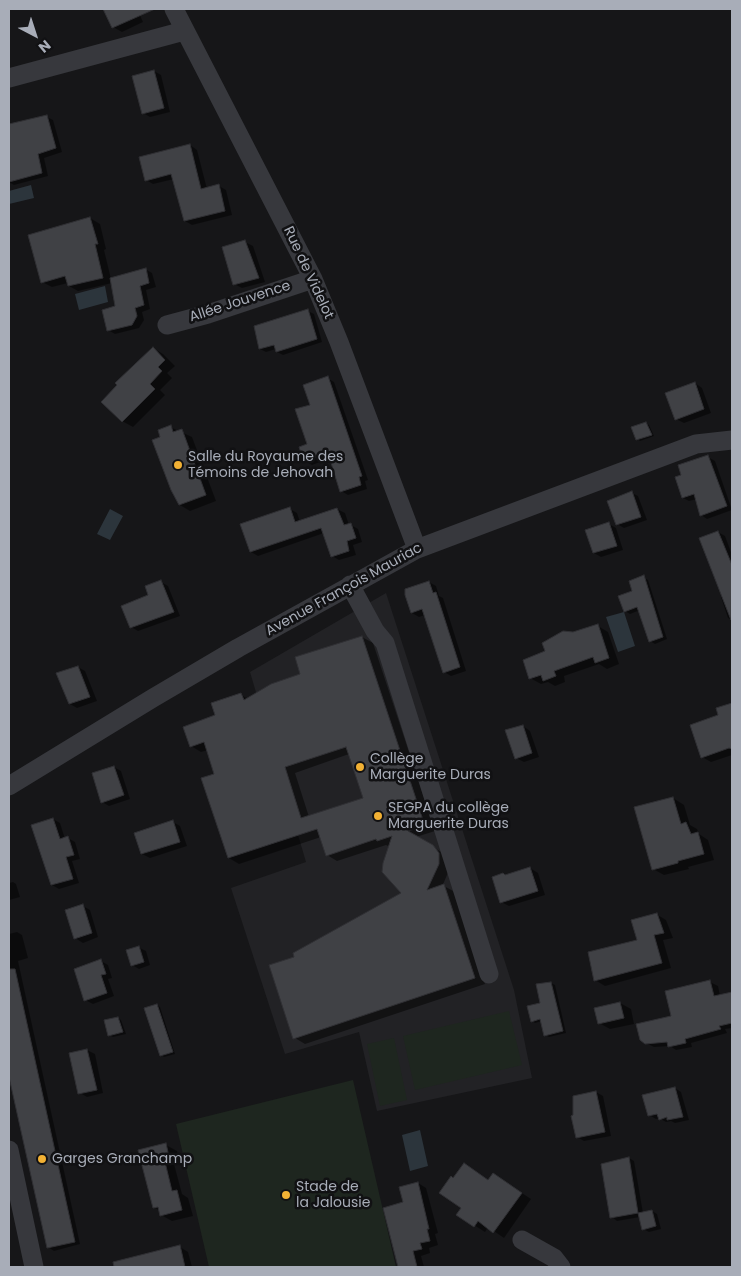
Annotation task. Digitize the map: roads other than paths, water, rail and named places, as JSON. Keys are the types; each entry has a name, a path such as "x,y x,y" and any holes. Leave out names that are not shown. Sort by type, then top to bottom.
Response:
{"street":[{"name":"Rue de Videlot","path":"174,9 312,279 339,342 417,549"},
{"path":"9,78 184,31"},
{"name":"Allée Jouvence","path":"168,324 208,314 312,279"},
{"name":"Avenue François Mauriac","path":"9,786 153,698 353,590 394,561 417,549 696,444 732,440"},
{"path":"353,590 375,631 385,643 488,974"},
{"path":"9,1150 34,1267"},
{"path":"522,1240 554,1258 561,1267"}],"place":[{"name":"Salle du Royaume des Témoins de Jehovah","path":"178,465"},
{"name":"Collège Marguerite Duras","path":"360,767"},
{"name":"SEGPA du collège Marguerite Duras","path":"378,816"},
{"name":"Garges Granchamp","path":"42,1159"},
{"name":"Stade de la Jalousie","path":"286,1195"}]}
